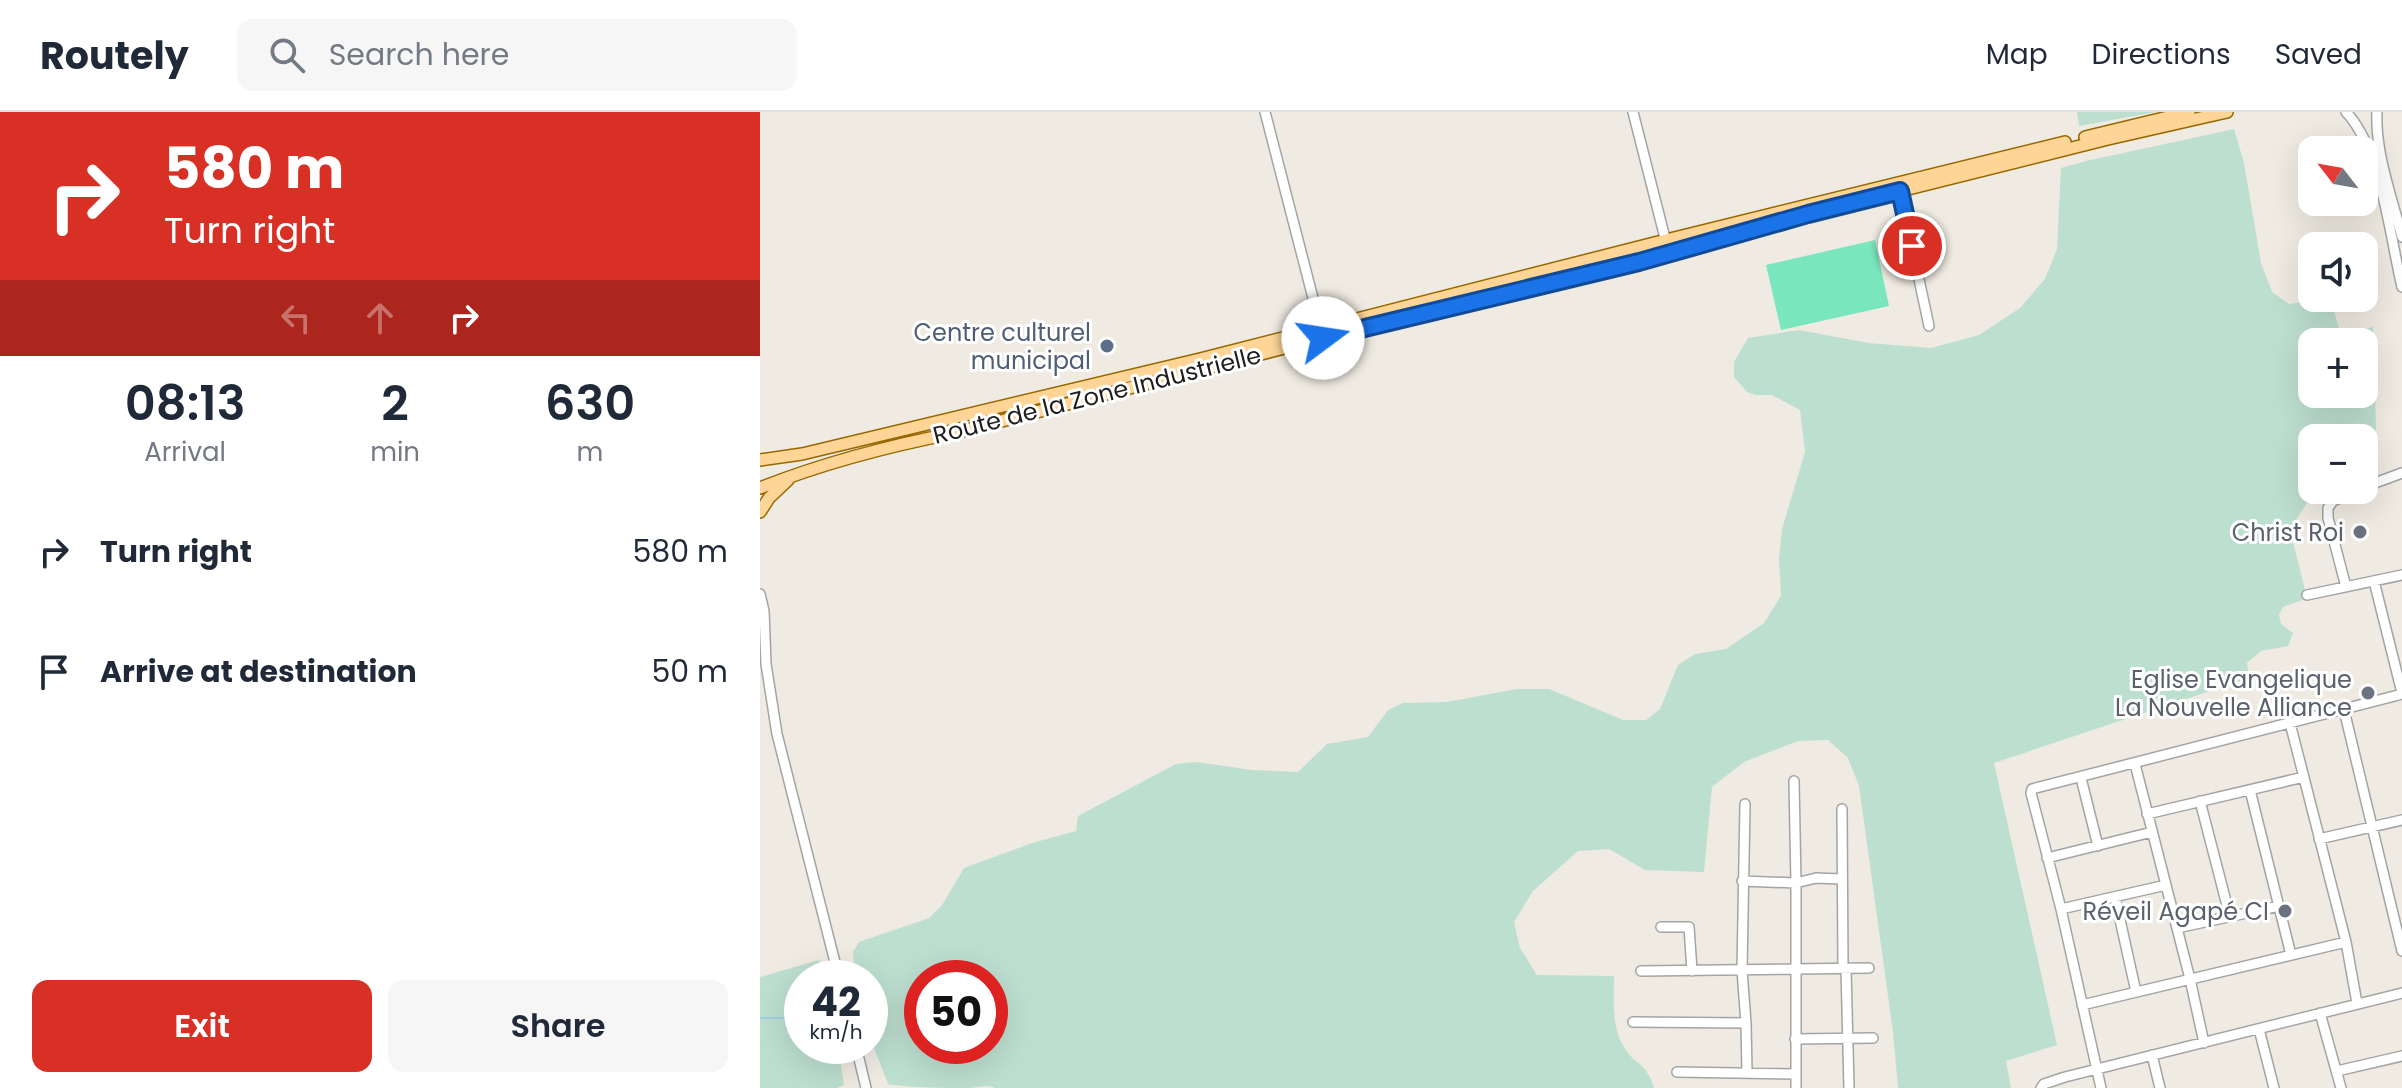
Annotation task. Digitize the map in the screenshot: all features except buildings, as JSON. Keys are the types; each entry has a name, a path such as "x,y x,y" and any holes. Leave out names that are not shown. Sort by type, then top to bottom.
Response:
{"main road":[{"name":"Route de la Zone Industrielle","path":"760,488 834,461 955,433 1666,240 2189,112"},
{"name":"Route de la Zone Industrielle","path":"760,460 802,454 1200,359 1669,253 1900,191 2227,112"},
{"path":"760,512 769,498 795,474"}],"street":[{"path":"1265,112 1322,333"},
{"path":"1633,112 1669,253"},
{"path":"2346,112 2360,129 2373,162 2402,287"},
{"path":"2377,112 2376,123 2384,164 2402,237"},
{"path":"1900,191 1929,326"},
{"path":"2378,482 2402,473"},
{"path":"2331,504 2328,518 2346,587"},
{"path":"2307,595 2402,575"},
{"path":"2101,1088 2032,789 2402,694 2374,581"},
{"path":"760,594 777,734 834,960"},
{"path":"760,635 765,647"},
{"path":"2344,710 2398,916 2402,951"},
{"path":"2290,723 2346,942 2357,1003"},
{"path":"2135,764 2204,1043"},
{"path":"2147,814 2304,777"},
{"path":"2081,778 2098,846"},
{"path":"1794,781 1796,1088"},
{"path":"2250,790 2291,955"},
{"path":"2200,801 2230,917"},
{"path":"1745,804 1742,970 1747,1072"},
{"path":"1842,809 1841,879 1849,1088"},
{"path":"2319,839 2402,820"},
{"path":"2047,858 2152,832"},
{"path":"1742,881 1796,883 1816,878 1841,879"},
{"path":"2061,909 2166,885"},
{"path":"2115,897 2136,992"},
{"path":"2177,928 2279,906"},
{"path":"1661,927 1689,927 1692,971"},
{"path":"2082,1005 2346,942"},
{"path":"1641,971 1869,968"},
{"path":"2041,1088 2056,1080 2402,993"},
{"path":"2320,1013 2341,1088"},
{"path":"1633,1022 1746,1023"},
{"path":"2259,1029 2273,1088"},
{"path":"1795,1039 1873,1038"},
{"path":"2152,1055 2160,1088"},
{"path":"2337,1071 2402,1056"},
{"path":"860,1064 866,1088"},
{"path":"1677,1072 1796,1074"}],"green space":[{"path":"2077,112 2156,112 2079,126"},
{"path":"2234,129 2244,163 2261,263 2272,292 2289,304 2298,303 2298,312 2334,312 2339,328 2298,328 2298,408 2375,408 2376,424 2298,424 2298,504 2306,504 2290,530 2307,598 2283,607 2279,615 2281,624 2293,633 2288,646 2261,651 2247,663 2249,678 1994,763 2057,1045 2006,1061 2011,1088 1898,1088 1859,786 1848,758 1828,740 1798,741 1744,762 1712,787 1704,872 1645,870 1609,849 1578,851 1533,891 1514,922 1520,948 1537,975 1614,976 1614,1012 1620,1039 1628,1053 1644,1068 1654,1088 961,1088 888,1084 880,1064 888,1064 888,960 854,960 853,952 859,942 929,918 942,905 964,868 1032,843 1076,831 1078,816 1176,764 1196,762 1252,770 1298,772 1327,744 1368,737 1388,710 1403,703 1447,702 1517,689 1549,689 1623,720 1646,720 1660,709 1678,665 1695,654 1726,649 1764,623 1781,596 1779,559 1782,529 1805,452 1800,410 1772,395 1747,392 1734,377 1734,362 1748,338 1799,330 1869,343 1931,348 1979,335 2020,308 2045,279 2057,249 2061,168"},
{"path":"1875,240 1889,306 1781,330 1766,265"},
{"path":"784,970 784,1064 841,1064 844,1085 837,1088 760,1088 760,977"}],"waterway":[{"path":"760,1018 784,1018"}],"place":[{"name":"Centre culturel municipal","path":"1107,346"},
{"name":"Christ Roi","path":"2360,532"},
{"name":"Eglise Evangelique La Nouvelle Alliance","path":"2368,693"},
{"name":"Réveil Agapé CI","path":"2285,911"}],"route":[{"path":"1323,338 1639,262 1900,191 1912,246"}]}
